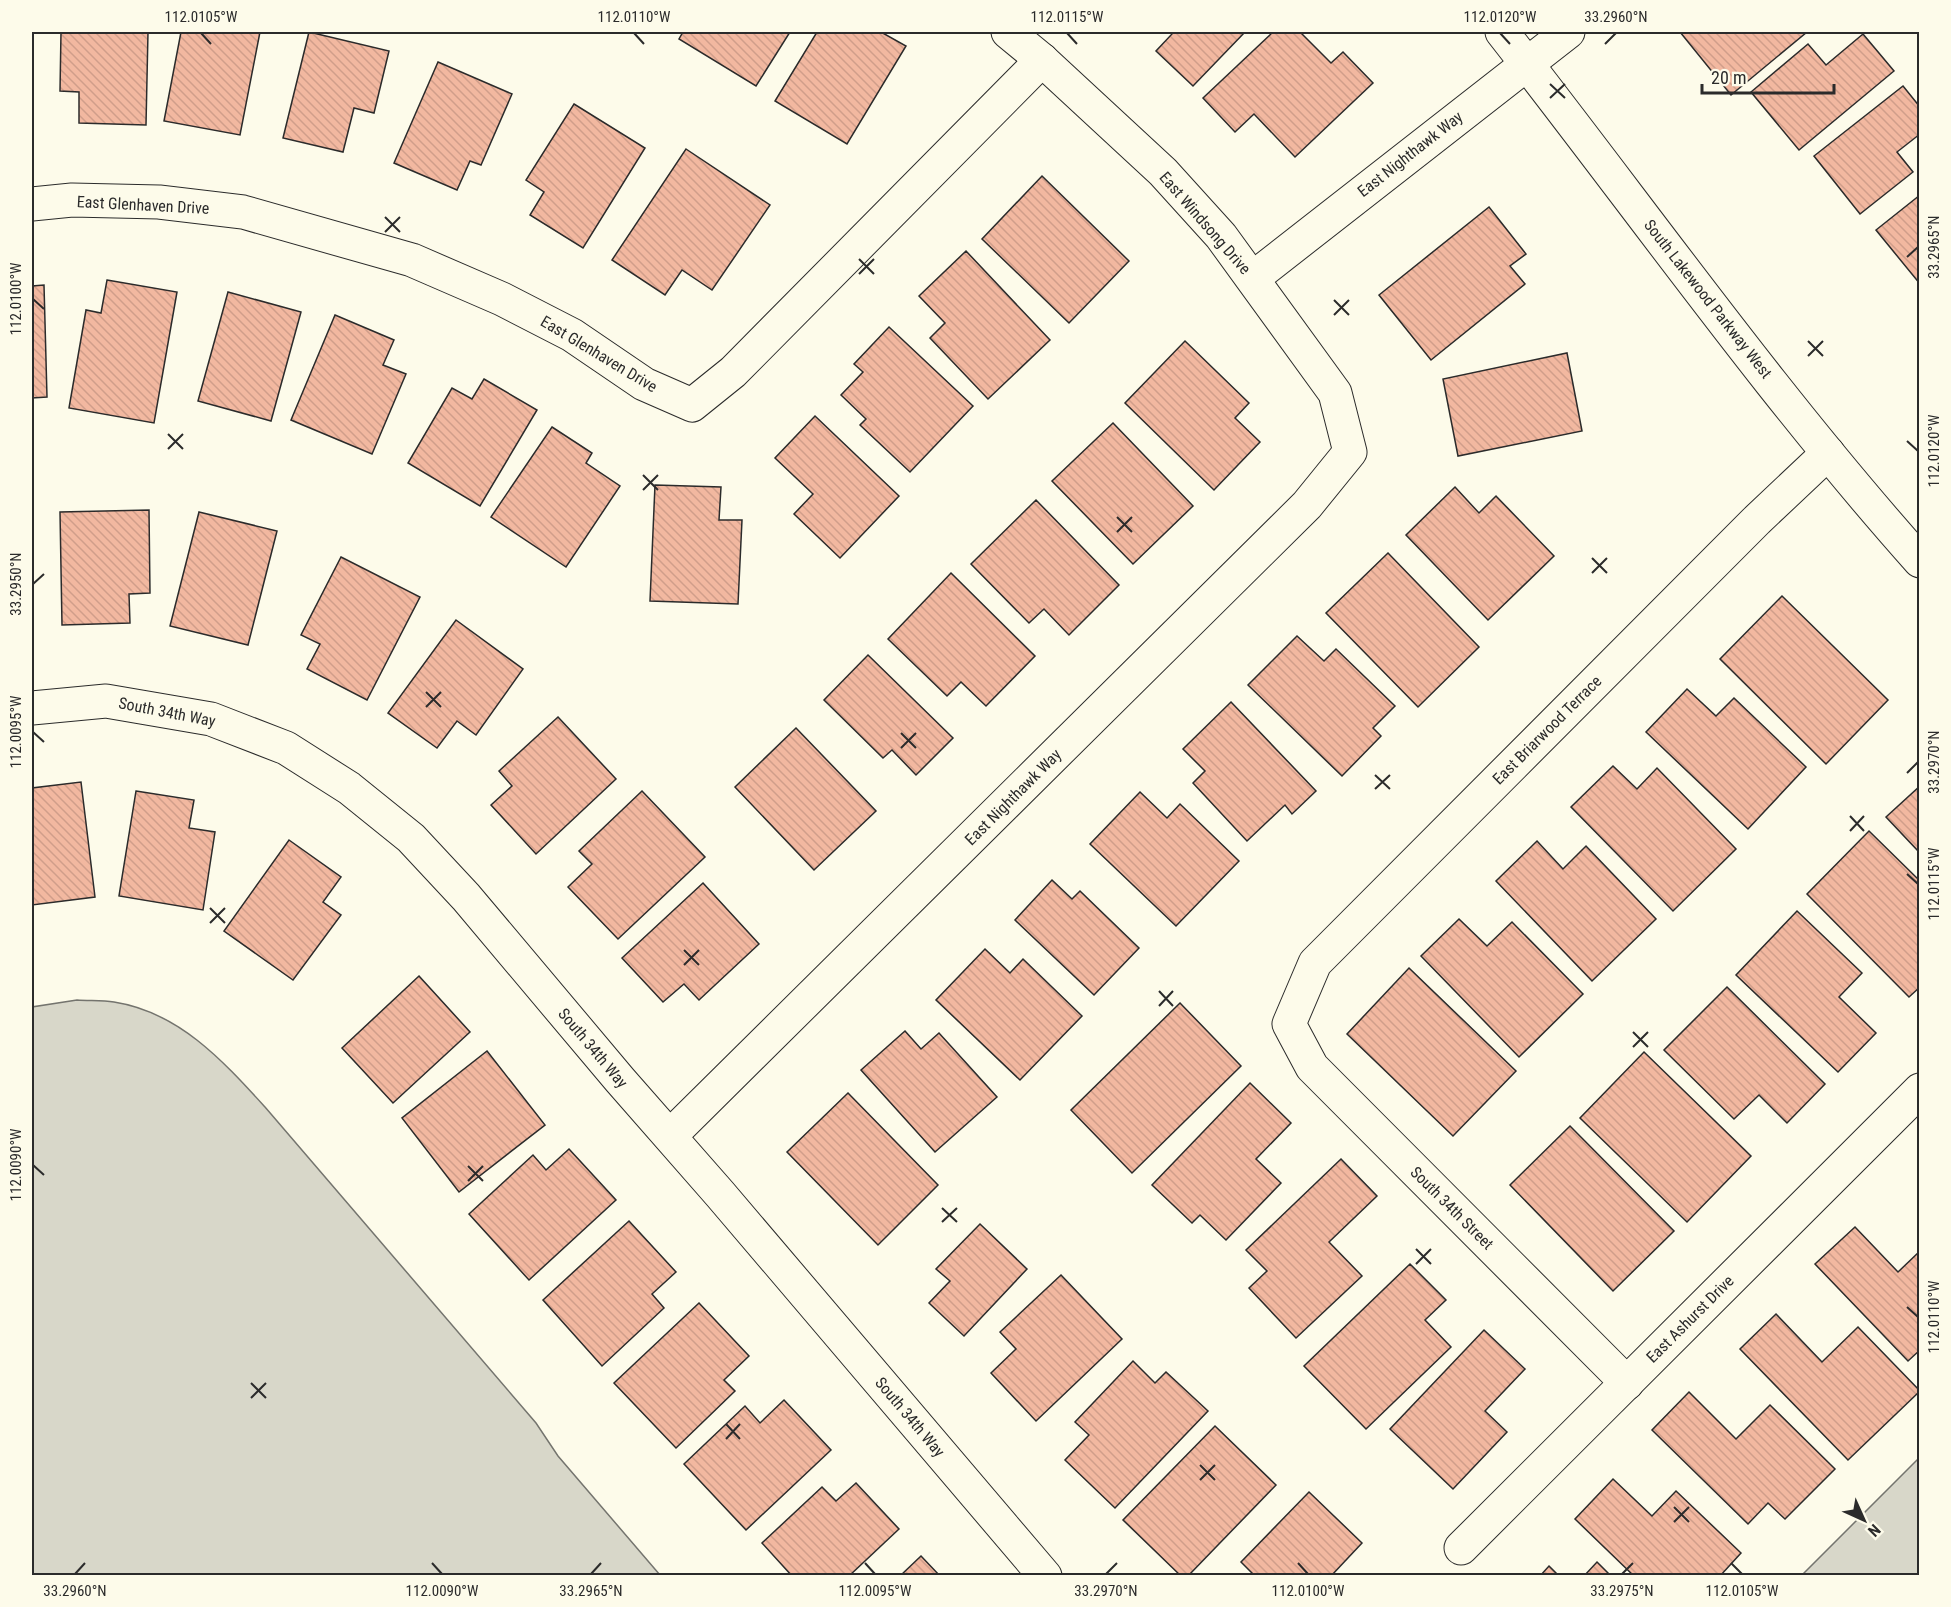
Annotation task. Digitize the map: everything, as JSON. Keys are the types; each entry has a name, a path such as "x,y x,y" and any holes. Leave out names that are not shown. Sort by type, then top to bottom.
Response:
{"street":[{"name":"East Windsong Drive","path":"1008,32 1042,60 1163,172 1221,236 1335,393 1350,452"},
{"name":"South Lakewood Parkway West","path":"1502,32 1828,453 1920,561"},
{"name":"East Nighthawk Way","path":"1252,278 1568,32"},
{"name":"East Glenhaven Drive","path":"32,204 72,200 159,202 243,212 412,260 502,298 572,335 644,384 692,405 733,372 1042,60"},
{"name":"East Nighthawk Way","path":"670,1136 1298,514 1350,452"},
{"name":"East Briarwood Terrace","path":"1289,1024 1315,963 1757,520 1828,453"},
{"name":"South 34th Way","path":"32,708 106,701 211,718 286,748 349,788 411,838 466,897 1045,1575"},
{"name":"South 34th Street","path":"1289,1024 1312,1067 1627,1383"},
{"name":"East Ashurst Drive","path":"1461,1548 1920,1090"}],"shaded area":[{"path":"77,1000 114,1002 137,1007 179,1027 216,1056 265,1107 536,1423 558,1456 660,1575 32,1575 32,1007"},
{"path":"1919,1458 1919,1575 1802,1575"}],"building":[{"path":"61,32 148,32 146,125 79,123 79,92 60,91"},
{"path":"181,32 260,32 240,135 164,121"},
{"path":"309,32 389,51 374,113 354,108 343,152 283,138"},
{"path":"683,32 790,32 756,86 679,39"},
{"path":"817,32 881,32 906,46 847,144 775,101"},
{"path":"1169,32 1245,32 1193,86 1156,51 1172,34"},
{"path":"1273,32 1300,32 1331,63 1343,52 1373,83 1295,157 1254,114 1235,132 1203,98"},
{"path":"1680,32 1807,32 1731,95"},
{"path":"1863,34 1894,71 1799,150 1751,92 1808,44 1826,65"},
{"path":"438,62 512,94 481,165 470,161 457,190 394,163"},
{"path":"1903,86 1920,107 1920,134 1897,152 1913,172 1860,214 1814,156"},
{"path":"574,104 645,148 583,248 530,215 544,192 526,180"},
{"path":"686,149 770,205 712,290 682,270 665,295 612,260"},
{"path":"1042,176 1129,261 1069,323 982,239"},
{"path":"1920,195 1920,284 1876,230"},
{"path":"1489,207 1526,254 1510,266 1525,284 1431,360 1379,295"},
{"path":"966,251 1050,340 988,399 930,338 945,323 919,296"},
{"path":"107,280 177,292 154,423 69,408 86,310 101,313"},
{"path":"44,285 47,397 32,398 32,286"},
{"path":"228,292 301,312 271,421 198,401"},
{"path":"335,315 394,340 383,365 406,374 372,454 291,420"},
{"path":"889,327 973,406 910,472 860,425 866,419 841,395 863,372 854,364"},
{"path":"1185,341 1249,403 1235,418 1260,442 1214,490 1125,403"},
{"path":"1567,353 1582,431 1458,456 1443,379"},
{"path":"484,379 537,410 480,506 408,463 452,388 472,399"},
{"path":"815,416 899,496 840,558 794,514 813,494 775,458"},
{"path":"1113,423 1193,506 1133,564 1052,481"},
{"path":"552,427 592,453 586,463 620,486 566,567 491,517"},
{"path":"655,485 721,487 719,520 742,520 738,604 650,601"},
{"path":"1455,487 1479,513 1496,496 1554,556 1488,620 1406,535"},
{"path":"1036,500 1119,585 1069,635 1044,609 1029,623 971,564"},
{"path":"149,510 150,593 129,594 130,623 62,625 60,512"},
{"path":"199,512 277,531 248,645 170,626"},
{"path":"1388,553 1479,647 1418,707 1326,613"},
{"path":"341,557 420,597 367,700 307,669 320,644 301,635"},
{"path":"951,573 1035,656 986,706 961,682 947,696 888,639"},
{"path":"1782,596 1888,700 1826,764 1720,659"},
{"path":"456,620 523,669 476,735 457,721 437,748 388,713"},
{"path":"1297,636 1324,661 1336,649 1395,706 1373,728 1381,736 1342,776 1248,685"},
{"path":"868,655 953,738 916,775 892,750 883,758 824,700"},
{"path":"1687,689 1716,716 1734,698 1806,767 1748,829 1646,732"},
{"path":"1231,702 1316,791 1292,814 1285,805 1247,841 1193,783 1205,771 1183,749"},
{"path":"558,717 616,779 536,854 491,805 512,786 499,771"},
{"path":"796,728 876,811 814,870 735,787"},
{"path":"1613,766 1637,789 1657,768 1736,849 1673,911 1571,807"},
{"path":"81,782 95,897 32,905 32,788"},
{"path":"1920,786 1920,853 1886,817"},
{"path":"136,791 194,800 189,828 215,832 203,910 119,896"},
{"path":"642,791 705,857 618,939 568,887 592,864 579,851"},
{"path":"1140,792 1167,818 1180,804 1239,861 1176,926 1090,844"},
{"path":"1869,831 1920,881 1920,987 1909,997 1807,894"},
{"path":"289,840 341,877 323,902 341,915 293,980 224,931"},
{"path":"1537,841 1563,869 1586,846 1656,919 1592,981 1496,881"},
{"path":"1052,880 1072,899 1080,891 1139,948 1094,995 1015,920"},
{"path":"703,883 759,944 699,1000 684,984 663,1002 622,958"},
{"path":"1797,911 1862,973 1839,997 1876,1033 1838,1072 1736,975"},
{"path":"1459,919 1487,946 1512,922 1583,994 1519,1057 1421,956"},
{"path":"985,949 1010,973 1023,959 1082,1016 1020,1080 936,1000"},
{"path":"1409,968 1516,1071 1453,1136 1347,1034"},
{"path":"419,976 470,1032 393,1103 342,1048"},
{"path":"1727,987 1825,1084 1787,1123 1759,1095 1734,1119 1664,1050"},
{"path":"1180,1003 1241,1066 1132,1173 1071,1110"},
{"path":"905,1031 921,1049 939,1033 997,1097 935,1152 861,1070"},
{"path":"487,1051 545,1125 459,1192 402,1118"},
{"path":"1644,1052 1751,1156 1687,1222 1580,1118"},
{"path":"1250,1083 1291,1123 1256,1159 1281,1183 1226,1240 1200,1215 1192,1223 1152,1185"},
{"path":"848,1093 938,1185 878,1245 787,1152"},
{"path":"1570,1126 1674,1231 1613,1291 1510,1185"},
{"path":"569,1149 616,1200 529,1280 469,1214 533,1155 546,1170"},
{"path":"1341,1159 1377,1196 1329,1242 1362,1276 1296,1338 1249,1288 1267,1271 1246,1250"},
{"path":"629,1221 676,1272 652,1294 664,1308 602,1366 543,1300"},
{"path":"980,1224 1027,1269 964,1336 929,1303 950,1281 936,1269"},
{"path":"1855,1227 1898,1272 1920,1251 1920,1350 1908,1361 1815,1264"},
{"path":"1410,1264 1446,1300 1425,1320 1451,1347 1366,1429 1304,1366"},
{"path":"1061,1275 1122,1339 1036,1421 991,1373 1016,1349 1000,1332"},
{"path":"699,1303 749,1356 724,1380 735,1391 676,1448 614,1383"},
{"path":"1776,1314 1822,1362 1858,1327 1920,1391 1848,1460 1740,1349"},
{"path":"1484,1330 1525,1369 1485,1411 1507,1432 1453,1489 1390,1429"},
{"path":"1133,1361 1155,1383 1166,1372 1208,1411 1115,1508 1065,1460 1089,1435 1075,1422"},
{"path":"1689,1392 1736,1439 1770,1405 1835,1469 1785,1519 1768,1503 1748,1524 1652,1430"},
{"path":"784,1400 831,1450 746,1530 684,1464 745,1406 760,1423"},
{"path":"1215,1426 1276,1485 1188,1576 1181,1576 1123,1520"},
{"path":"1613,1479 1652,1516 1676,1491 1741,1553 1720,1576 1634,1576 1575,1519"},
{"path":"856,1483 899,1529 849,1576 792,1576 762,1543 822,1487 836,1501"},
{"path":"1309,1492 1362,1543 1331,1576 1255,1576 1241,1562"},
{"path":"921,1556 940,1576 900,1576"},
{"path":"1597,1562 1611,1576 1584,1576"},
{"path":"1549,1566 1559,1576 1540,1576"}]}
